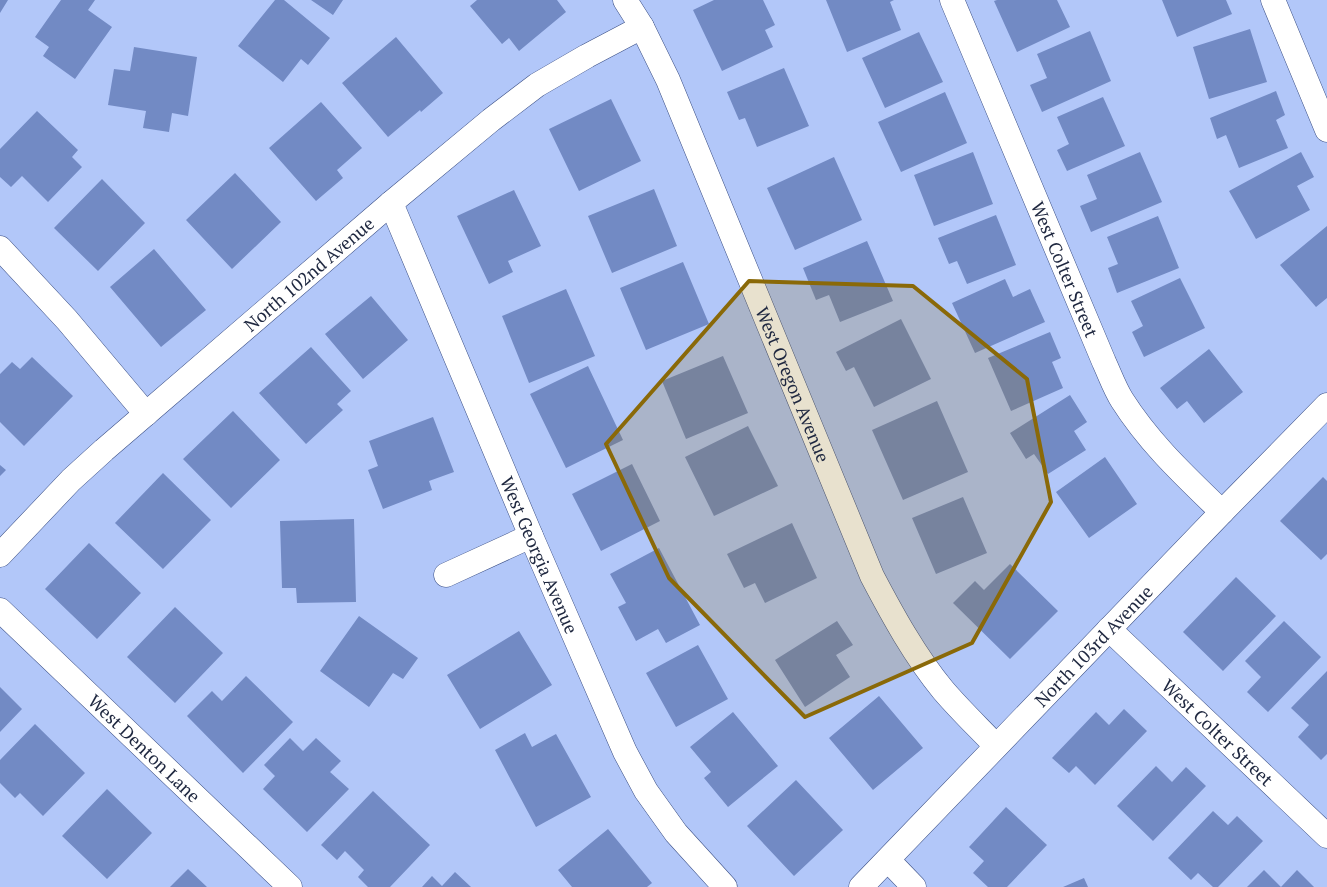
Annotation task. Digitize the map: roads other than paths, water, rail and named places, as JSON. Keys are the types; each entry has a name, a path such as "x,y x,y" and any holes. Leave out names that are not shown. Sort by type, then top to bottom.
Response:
{"street":[{"name":"West Oregon Avenue","path":"625,0 642,27 668,80 872,576 890,610 929,672 944,691 996,746"},
{"name":"West Colter Street","path":"952,0 1100,353 1121,398 1145,433 1167,458 1222,512"},
{"path":"1273,0 1327,130"},
{"name":"North 102nd Avenue","path":"0,555 71,480 391,203 491,120 537,85 642,27"},
{"name":"West Georgia Avenue","path":"391,203 531,536 625,752 646,791 676,833 725,887"},
{"path":"0,248 67,320 146,414"},
{"name":"North 103rd Avenue","path":"862,887 1327,405"},
{"path":"446,575 531,536"},
{"name":"West Denton Lane","path":"0,610 290,887"},
{"name":"West Colter Street","path":"1109,629 1327,836"},
{"path":"888,860 914,887"}]}
